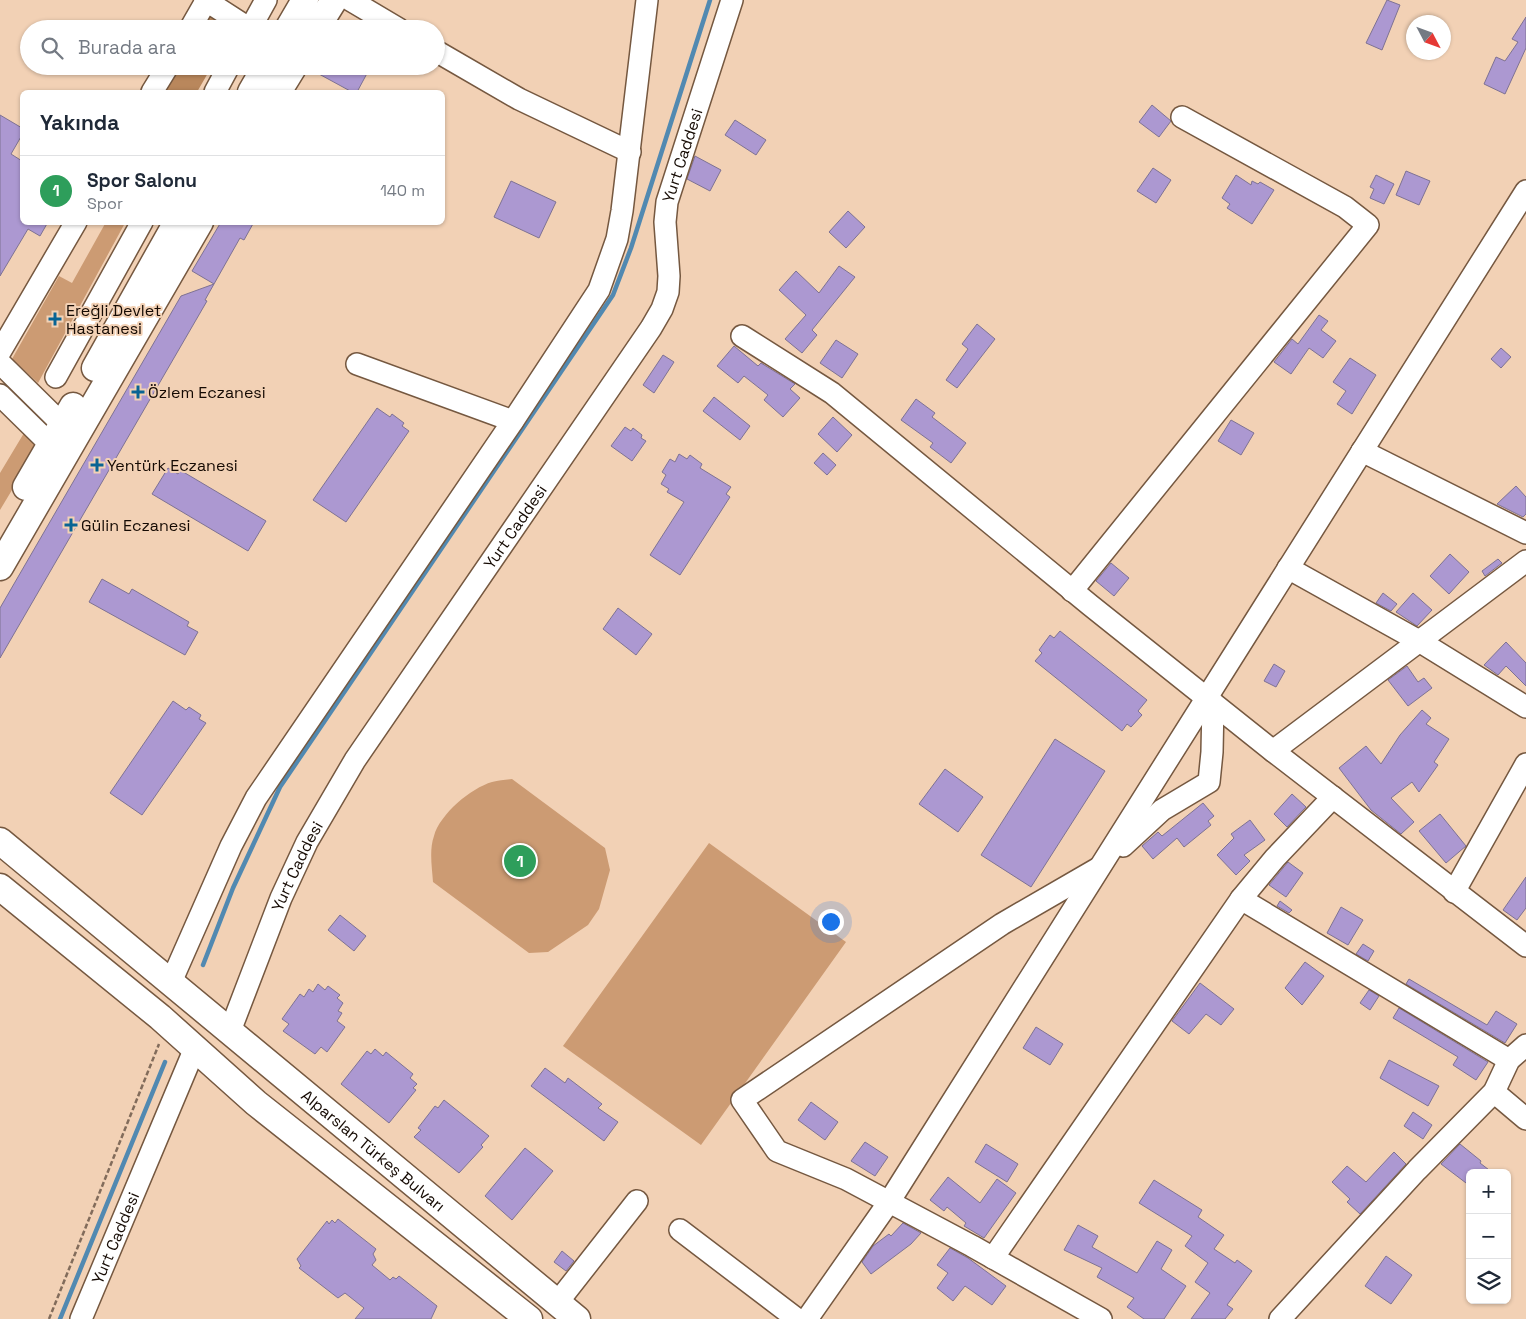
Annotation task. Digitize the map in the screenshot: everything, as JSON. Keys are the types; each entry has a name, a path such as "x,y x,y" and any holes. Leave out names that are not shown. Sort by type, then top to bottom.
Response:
{"main road":[{"path":"293,20 305,0"},
{"path":"322,20 334,0"},
{"path":"252,90 261,75"},
{"path":"279,90 288,75"},
{"path":"0,567 61,439 175,225"},
{"path":"0,533 198,225"},
{"name":"Alparslan Türkeş Bulvarı","path":"0,841 567,1311"},
{"path":"0,887 160,1017 256,1103 529,1319"}],"street":[{"path":"195,20 205,0 236,20"},
{"path":"255,20 266,0"},
{"path":"350,0 384,20"},
{"path":"171,982 231,846 256,798 567,342 605,276 617,239 630,152 647,0"},
{"name":"Yurt Caddesi","path":"230,1032 282,898 326,807 355,760 651,328 662,309 668,292 669,276 665,222 667,202 732,0"},
{"path":"445,56 519,99 630,152"},
{"path":"153,90 162,75"},
{"path":"215,90 224,75"},
{"path":"1072,590 1368,225 1345,207 1182,117"},
{"path":"807,1319 889,1202 1102,864 1210,700 1288,568 1526,191"},
{"path":"0,352 74,225"},
{"path":"56,377 140,225"},
{"path":"742,336 832,393 1072,590 1273,751 1526,946"},
{"path":"0,363 61,439"},
{"path":"358,364 513,421"},
{"path":"0,395 61,439"},
{"path":"1362,451 1526,534"},
{"path":"1273,751 1526,562"},
{"path":"1288,568 1420,641 1526,707"},
{"path":"1101,1319 846,1179 777,1151 742,1100 1002,924 1096,870 1162,810 1209,782 1212,752 1210,700"},
{"path":"1454,892 1526,764"},
{"path":"992,1258 1241,899 1275,858 1333,797"},
{"path":"1241,899 1509,1060"},
{"path":"1280,1319 1417,1170 1494,1092 1509,1060 1526,1045"},
{"name":"Yurt Caddesi","path":"81,1319 195,1048"},
{"path":"1494,1092 1526,1119"},
{"path":"567,1311 637,1202"},
{"path":"680,1230 797,1319"}],"path":[{"path":"48,1319 160,1043 160,1017"}],"shaded area":[{"path":"206,14 215,20 203,20"},
{"path":"171,75 207,75 198,90 163,90"},
{"path":"104,225 124,225 38,383 12,359 59,276 72,283"},
{"path":"24,433 35,444 36,450 0,510 0,473"},
{"path":"512,779 605,848 610,870 599,909 588,925 548,952 529,953 433,882 431,859 434,836 437,828 449,811 466,796 484,785 500,780"},
{"path":"709,843 846,942 701,1145 563,1046"}],"building":[{"path":"1387,0 1400,5 1382,50 1366,43"},
{"path":"1526,17 1526,48 1505,94 1484,84 1496,57 1505,61 1518,42 1512,39"},
{"path":"321,75 366,75 358,90 348,90"},
{"path":"1152,105 1171,121 1159,137 1139,122"},
{"path":"0,115 20,127 20,138 11,154 20,160 20,225 46,225 40,236 28,229 0,276"},
{"path":"735,120 766,140 756,155 725,135"},
{"path":"695,156 721,170 710,191 687,179"},
{"path":"1153,168 1171,180 1156,203 1137,191"},
{"path":"1406,171 1430,181 1419,205 1396,195"},
{"path":"1236,175 1251,185 1252,181 1258,184 1260,182 1274,190 1252,224 1227,208 1230,204 1222,198"},
{"path":"1376,175 1394,184 1384,204 1370,198 1374,189 1370,187"},
{"path":"511,181 556,202 539,238 494,217"},
{"path":"848,211 865,227 846,248 829,232"},
{"path":"219,225 252,225 244,240 240,238 214,284 192,271"},
{"path":"839,266 855,277 812,330 817,335 802,353 785,339 806,315 779,290 796,271 819,293"},
{"path":"214,284 205,300 207,301 0,658 0,608 181,296"},
{"path":"1319,315 1328,321 1321,330 1336,341 1323,358 1309,348 1291,374 1274,362 1292,339 1298,344"},
{"path":"977,324 995,339 957,388 946,380 968,349 962,344"},
{"path":"836,340 858,354 842,378 820,363"},
{"path":"734,346 758,366 761,363 795,384 790,389 800,398 783,417 764,400 768,395 744,376 738,383 717,366"},
{"path":"1501,348 1511,357 1501,368 1491,359"},
{"path":"663,355 674,362 654,393 643,385"},
{"path":"1350,358 1376,375 1352,414 1337,404 1346,391 1333,382"},
{"path":"714,397 750,426 740,440 703,411"},
{"path":"916,399 935,413 932,417 966,443 951,463 930,447 933,443 901,420"},
{"path":"377,408 390,417 392,414 404,423 402,426 409,431 346,522 313,500"},
{"path":"833,417 852,435 837,452 818,434"},
{"path":"1231,420 1254,433 1241,455 1218,441"},
{"path":"625,427 631,431 633,428 646,441 632,461 611,446"},
{"path":"823,453 836,465 827,475 814,463"},
{"path":"679,454 687,459 690,455 702,464 700,468 731,487 726,494 730,497 680,575 650,555 684,502 667,492 669,489 661,484 666,475 662,472 670,459 675,462"},
{"path":"168,468 178,474 180,470 266,521 248,551 152,494"},
{"path":"1516,486 1526,497 1526,514 1523,517 1497,504"},
{"path":"1450,554 1469,572 1449,594 1430,576"},
{"path":"1498,559 1502,563 1485,576 1482,571"},
{"path":"1111,563 1129,578 1114,596 1096,581"},
{"path":"102,579 129,594 132,589 189,622 187,626 198,632 185,655 89,602"},
{"path":"1383,593 1397,604 1391,611 1376,603"},
{"path":"1413,593 1432,610 1417,626 1396,612"},
{"path":"618,608 652,634 636,655 603,629"},
{"path":"1060,631 1147,700 1138,711 1142,715 1131,727 1127,724 1122,731 1035,661 1042,653 1039,650 1050,635 1054,638"},
{"path":"1506,642 1526,663 1526,686 1506,666 1498,675 1484,665"},
{"path":"1274,664 1285,671 1276,687 1264,681"},
{"path":"1407,666 1418,682 1424,678 1432,688 1408,706 1388,680"},
{"path":"173,701 186,710 189,707 201,715 199,719 206,723 142,815 110,793"},
{"path":"1422,710 1431,718 1426,724 1449,739 1434,762 1438,765 1419,792 1412,782 1391,798 1414,822 1401,834 1371,810 1339,768 1366,746 1381,764 1400,735"},
{"path":"1055,739 1105,771 1031,887 981,855"},
{"path":"945,769 983,797 958,832 919,804"},
{"path":"1292,794 1306,807 1287,827 1274,814"},
{"path":"1203,803 1214,816 1208,821 1211,825 1184,847 1177,838 1153,859 1142,846 1158,832 1162,836"},
{"path":"1440,814 1466,846 1446,863 1419,831"},
{"path":"1250,820 1265,840 1244,855 1250,861 1236,875 1217,855 1234,838 1231,834"},
{"path":"1288,862 1303,873 1286,897 1269,885"},
{"path":"1526,877 1526,908 1517,920 1503,910"},
{"path":"1280,901 1292,910 1289,913 1277,906"},
{"path":"1341,907 1363,920 1348,945 1327,933"},
{"path":"340,915 366,936 354,951 328,930"},
{"path":"1363,944 1374,951 1368,961 1356,954"},
{"path":"1305,962 1324,976 1302,1005 1285,988"},
{"path":"1409,979 1487,1025 1496,1011 1517,1024 1505,1043 1406,984"},
{"path":"1200,983 1234,1009 1221,1025 1206,1014 1189,1034 1172,1021"},
{"path":"318,984 325,990 328,986 340,995 337,998 343,1003 338,1011 342,1013 337,1021 345,1027 327,1052 321,1047 315,1054 283,1031 289,1024 282,1019 300,994 304,997 309,989 313,992"},
{"path":"1369,990 1379,996 1370,1010 1360,1003"},
{"path":"1399,1008 1488,1062 1476,1080 1453,1065 1458,1057 1393,1018"},
{"path":"1036,1027 1063,1044 1050,1065 1023,1048"},
{"path":"375,1049 383,1056 386,1052 413,1074 410,1078 417,1084 413,1088 416,1090 389,1123 341,1084 367,1051 371,1054"},
{"path":"1389,1060 1439,1086 1428,1106 1380,1078"},
{"path":"545,1068 565,1083 568,1078 602,1104 598,1108 618,1122 604,1141 531,1086"},
{"path":"444,1100 489,1136 481,1145 483,1147 459,1173 414,1137 421,1130 418,1128 435,1106 438,1108"},
{"path":"811,1102 838,1122 825,1140 798,1120"},
{"path":"1413,1112 1432,1125 1423,1139 1404,1126"},
{"path":"865,1142 888,1157 875,1176 851,1161"},
{"path":"986,1144 1018,1164 1007,1182 975,1162"},
{"path":"1460,1144 1488,1169 1466,1169 1466,1183 1441,1164"},
{"path":"525,1148 553,1171 512,1220 485,1196"},
{"path":"1394,1152 1406,1164 1360,1214 1347,1202 1350,1199 1332,1182 1347,1166 1366,1182"},
{"path":"948,1177 980,1203 997,1179 1016,1193 984,1238 964,1226 966,1223 947,1207 944,1211 930,1200"},
{"path":"1154,1180 1202,1210 1198,1217 1224,1235 1214,1249 1235,1263 1237,1260 1252,1271 1227,1305 1233,1309 1225,1319 1191,1319 1210,1293 1195,1282 1208,1263 1185,1246 1192,1236 1139,1203"},
{"path":"338,1219 376,1249 373,1254 376,1260 372,1265 390,1280 393,1277 396,1279 399,1276 437,1306 431,1319 355,1319 364,1308 345,1293 338,1298 299,1268 301,1266 297,1259 327,1221 329,1224 332,1220 335,1223"},
{"path":"903,1223 921,1233 911,1244 871,1274 862,1262 873,1246 889,1234 891,1236"},
{"path":"1078,1225 1098,1236 1092,1247 1137,1273 1157,1241 1172,1250 1161,1269 1186,1286 1164,1319 1144,1319 1127,1307 1134,1298 1097,1277 1102,1268 1064,1250"},
{"path":"950,1248 968,1258 1006,1286 992,1305 965,1286 953,1301 937,1288 948,1273 937,1265"},
{"path":"562,1251 574,1261 566,1271 554,1262"},
{"path":"1386,1256 1412,1275 1391,1304 1365,1286"}],"waterway":[{"path":"203,965 233,888 280,787 613,295 631,248 710,0"},
{"path":"60,1319 165,1062"}],"place":[{"name":"Ereğli Devlet Hastanesi","path":"55,319"},
{"name":"Özlem Eczanesi","path":"138,392"},
{"name":"Yentürk Eczanesi","path":"97,465"},
{"name":"Gülin Eczanesi","path":"71,525"},
{"name":"Spor Salonu","path":"520,861"}]}
